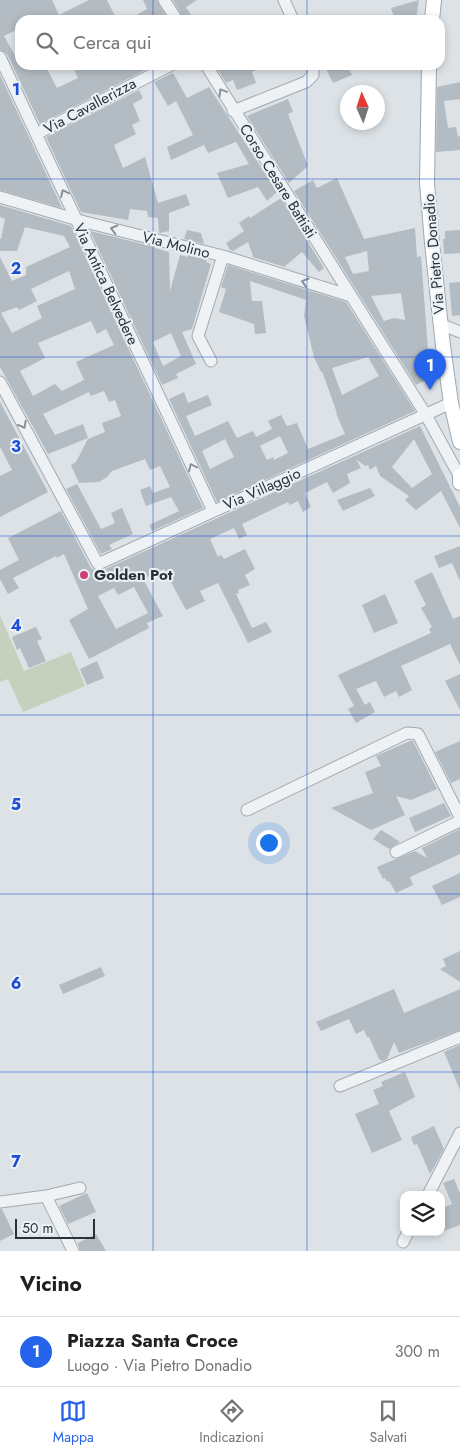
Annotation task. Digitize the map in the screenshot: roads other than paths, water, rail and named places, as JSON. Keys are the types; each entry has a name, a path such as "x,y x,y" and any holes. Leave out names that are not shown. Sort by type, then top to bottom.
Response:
{"main road":[{"path":"432,15 434,0"},
{"name":"Via Pietro Donadio","path":"429,70 427,182 440,324 451,403 460,442"},
{"path":"460,477 460,483"}],"street":[{"path":"164,0 174,15"},
{"path":"284,0 291,15"},
{"name":"Via Antica Belvedere","path":"0,57 213,512"},
{"name":"Via Cavallerizza","path":"36,134 161,70"},
{"name":"Corso Cesare Battisti","path":"209,70 426,415 460,477"},
{"path":"233,111 306,82 313,75 313,70"},
{"name":"Via Molino","path":"0,197 76,219 223,256 351,296"},
{"path":"211,361 198,336 223,256"},
{"path":"440,324 460,332"},
{"name":"Via Villaggio","path":"0,382 98,564 451,403"},
{"path":"248,810 407,733 418,734 460,817"},
{"path":"396,852 460,821"},
{"path":"340,1086 460,1037"},
{"path":"430,1191 459,1134"},
{"path":"0,1202 46,1196 80,1188"},
{"path":"46,1196 73,1251"}],"place":[{"name":"Piazza Santa Croce","path":"430,390"},
{"name":"Golden Pot","path":"84,575"}]}
